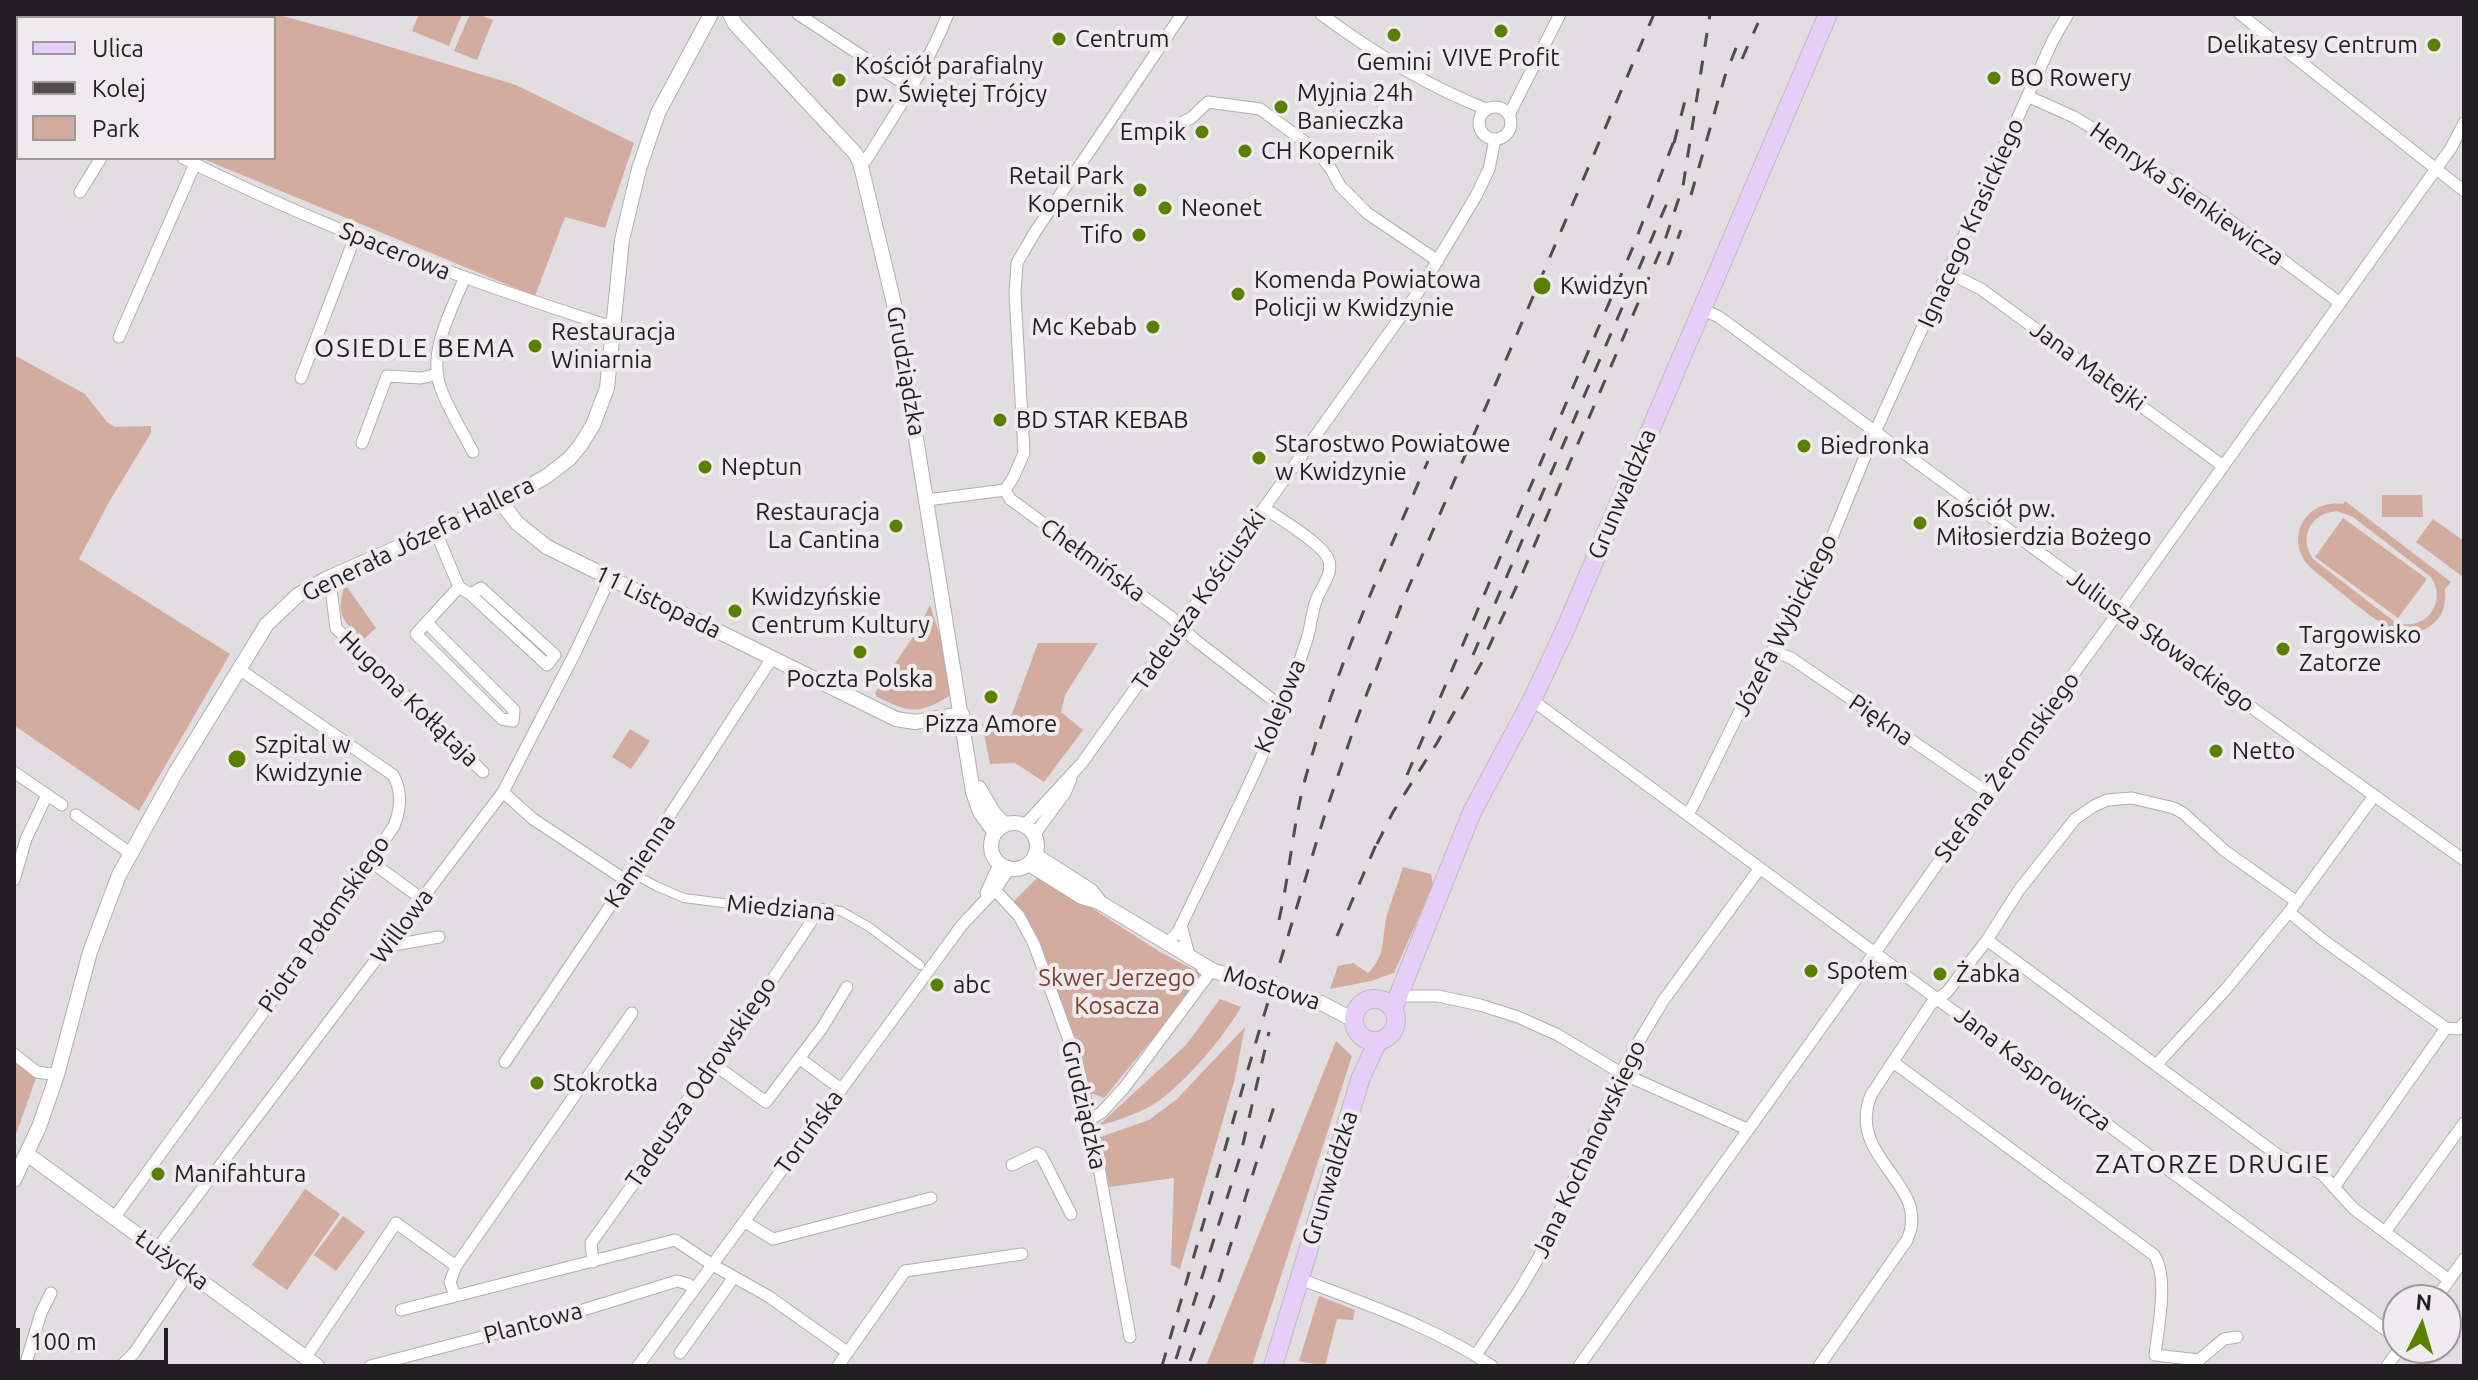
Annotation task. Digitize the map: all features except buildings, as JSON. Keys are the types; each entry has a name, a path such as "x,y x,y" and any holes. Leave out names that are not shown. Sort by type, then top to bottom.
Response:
{"main road":[{"name":"Grunwaldzka","path":"1391,1002 1472,812 1532,700 1564,632 1828,14"},
{"path":"1367,1000 1391,1002 1395,1025 1392,1033 1371,1040 1355,1027 1355,1014 1367,1000"},
{"name":"Grunwaldzka","path":"1273,1366 1371,1040"}],"street":[{"name":"Generała Józefa Hallera","path":"14,1180 57,1075 90,952 109,898 130,853 260,633 284,606 326,579 501,502 547,476 569,459 593,425 607,388 622,240 648,140 675,79 711,14"},
{"name":"Grudziądzka","path":"730,14 751,43 860,162 895,308 976,803 1000,829"},
{"path":"798,14 912,89"},
{"path":"860,162 866,160 912,89 948,14"},
{"path":"927,500 1005,490 1013,478 1024,453 1015,294 1017,263 1030,239 1182,14"},
{"path":"1321,14 1378,55 1450,95 1498,111 1510,128 1507,134 1495,139 1482,134 1479,120 1450,95"},
{"path":"1479,120 1498,111 1523,84 1560,14"},
{"name":"Ignacego Krasickiego","path":"1875,432 2027,96 2068,14"},
{"path":"2240,14 2464,191"},
{"name":"Henryka Sienkiewicza","path":"2027,96 2089,126 2221,214 2340,303"},
{"path":"1175,126 1191,118 1208,102 1260,109 1316,150 1340,186 1367,213 1438,261"},
{"name":"Stefana Żeromskiego","path":"1579,1366 2340,303 2460,134 2464,123"},
{"name":"Tadeusza Kościuszki","path":"1029,830 1065,793 1074,774 1438,261 1489,169 1495,139"},
{"path":"80,192 100,160"},
{"name":"Spacerowa","path":"187,160 355,237 464,279 613,325"},
{"path":"119,337 195,164"},
{"path":"301,378 355,237"},
{"name":"Jana Matejki","path":"1949,273 1981,289 2223,466"},
{"path":"464,279 441,338 436,360 440,387 473,452"},
{"name":"Juliusza Słowackiego","path":"1702,309 1719,317 2464,860"},
{"path":"362,443 387,376 421,378 438,374"},
{"name":"Józefa Wybickiego","path":"1687,814 1757,676 1828,547 1875,432"},
{"name":"Chełmińska","path":"1005,490 1010,499 1171,617 1194,639 1282,707"},
{"name":"11 Listopada","path":"501,502 517,523 538,542 904,722 962,714"},
{"name":"Kolejowa","path":"1166,944 1178,932 1233,819 1282,707 1308,639 1316,599 1331,564 1327,555 1313,542 1264,508"},
{"path":"435,530 459,587 547,665 555,655 481,588 470,594"},
{"name":"Willowa","path":"156,1250 503,792 610,578"},
{"name":"Hugona Kołłątaja","path":"326,579 331,589 336,628 483,772"},
{"path":"427,623 514,710 513,721 502,719 416,634 459,587"},
{"name":"Piękna","path":"1773,651 1791,658 1987,792"},
{"name":"Kamienna","path":"505,1062 772,658"},
{"name":"Piotra Połomskiego","path":"114,1218 370,861 398,817 398,784 393,775 239,669"},
{"name":"Jana Kasprowicza","path":"1532,700 2382,1327"},
{"path":"14,772 62,805"},
{"path":"503,792 533,819 630,877"},
{"path":"14,880 26,839 47,795"},
{"path":"2156,1065 2226,989 2289,912 2374,796"},
{"path":"1939,998 1987,940 2019,890 2075,819 2094,806 2121,798 2148,800 2180,811 2209,839 2297,902"},
{"path":"76,815 130,853"},
{"path":"1011,823 1029,830 1036,841 1032,859 1023,868 1004,867 992,853 992,839 1000,829 1011,823"},
{"name":"Mostowa","path":"1032,859 1091,891 1099,902 1212,970"},
{"path":"370,861 422,899"},
{"name":"Toruńska","path":"983,900 995,890 1004,867"},
{"name":"Toruńska","path":"638,1366 983,900 1004,867"},
{"name":"Jana Kochanowskiego","path":"1476,1355 1539,1257 1621,1073 1663,1001 1760,868"},
{"name":"Miedziana","path":"630,877 684,898 746,906 841,911 869,927 920,965"},
{"name":"Grudziądzka","path":"995,890 1019,916 1034,944 1077,1062 1130,1337"},
{"path":"2289,912 2446,1028 2459,1029 2464,1023"},
{"name":"Tadeusza Odrowskiego","path":"593,1262 591,1243 664,1141 680,1110 715,1065 811,922"},
{"path":"1181,925 1189,955"},
{"path":"388,946 439,937"},
{"path":"1987,940 2279,1156 2314,1169 2335,1186 2354,1209 2449,1280"},
{"name":"Mostowa","path":"1166,944 1172,952 1187,961 1355,1014"},
{"path":"1090,1119 1101,1113 1124,1088 1212,970"},
{"path":"715,1065 766,1102 822,1028 847,987"},
{"path":"1391,1002 1438,996 1505,1013 1558,1035 1621,1073 1747,1129"},
{"name":"Jana Kasprowicza","path":"1819,1366 1907,1240 1912,1227 1910,1202 1871,1143 1866,1127 1866,1111 1871,1095 1931,1004 1939,998"},
{"path":"455,1296 450,1282 456,1266 632,1013"},
{"path":"2335,1186 2446,1028"},
{"path":"14,1054 37,1072 57,1075"},
{"path":"799,1058 841,1089"},
{"path":"1893,1062 2154,1255 2162,1280 2155,1355 2199,1360 2224,1339 2237,1337"},
{"path":"2385,1232 2464,1123"},
{"path":"1012,1165 1037,1153 1041,1155 1071,1214"},
{"name":"Łużycka","path":"27,1154 312,1362"},
{"path":"745,1222 773,1239 931,1198"},
{"path":"312,1362 396,1223 456,1266"},
{"path":"401,1310 675,1240 768,1296 847,1352"},
{"path":"838,1366 905,1271 1022,1254"},
{"path":"2446,1284 2464,1259"},
{"path":"121,1366 134,1353 189,1272"},
{"path":"680,1353 734,1277"},
{"path":"1300,1279 1396,1316 1492,1366"},
{"name":"Plantowa","path":"370,1366 570,1314 677,1281 693,1289"},
{"path":"25,1366 41,1313 51,1293"}],"green space":[{"path":"275,14 516,85 634,143 605,228 565,217 535,296 206,160 276,160 276,16 162,16"},
{"path":"419,14 462,14 449,46 412,31"},
{"path":"470,14 493,20 477,60 454,51"},
{"path":"14,355 85,394 107,422 115,427 151,426 151,433 79,559 230,654 139,811 14,727"},
{"path":"2382,495 2422,495 2423,517 2382,517"},
{"path":"2345,501 2451,582 2445,589 2442,612 2430,626 2408,633 2390,628 2342,594 2303,558 2299,535 2308,515 2329,504 2343,504","holes":["2337,511 2353,517 2431,577 2437,597 2431,613 2424,619 2416,623 2395,622 2313,559 2307,535 2314,521"]},
{"path":"2343,518 2427,579 2398,618 2315,557"},
{"path":"2433,519 2464,541 2463,577 2416,542"},
{"path":"345,584 376,628 363,640 342,616"},
{"path":"930,605 945,651 951,695 922,709 907,709 877,697 875,693 919,628"},
{"path":"1038,643 1098,643 1065,695 1061,712 1083,730 1044,782 1015,763 990,764 982,724 1010,719"},
{"path":"630,729 650,741 631,769 612,757"},
{"path":"1403,867 1431,874 1433,885 1394,973 1330,989 1338,966 1353,963 1368,973 1378,960 1387,915"},
{"name":"Skwer Jerzego Kosacza","path":"1042,876 1160,952 1202,974 1104,1098 1091,1093 1077,1044 1040,946 1013,902"},
{"path":"1220,999 1241,1007 1192,1071 1150,1106 1098,1126 1186,1045"},
{"path":"1245,1027 1235,1078 1180,1269 1171,1265 1174,1178 1109,1187 1100,1137 1149,1120 1177,1099"},
{"path":"1336,1041 1352,1056 1252,1366 1206,1366"},
{"path":"14,1061 36,1078 14,1140"},
{"path":"305,1189 340,1214 287,1290 252,1265"},
{"path":"343,1216 365,1232 336,1271 314,1255"},
{"path":"1319,1296 1355,1310 1353,1320 1337,1319 1325,1366 1299,1361"}],"railway":[{"path":"1162,1366 1258,1035 1357,719 1404,598 1654,14"},
{"path":"1377,844 1482,662 1665,240 1683,186 1710,14"},
{"path":"1742,59 1758,23"},
{"path":"1691,195 1725,76 1738,43"},
{"path":"1674,143 1688,89"},
{"path":"1407,775 1633,247 1677,133"},
{"path":"1473,655 1670,196"},
{"path":"1668,265 1681,230"},
{"path":"1279,920 1302,794 1318,736 1361,617 1428,461"},
{"path":"1337,936 1381,833"},
{"path":"1176,1359 1240,1157 1269,1032"},
{"path":"1190,1361 1218,1285 1277,1097"}],"place":[{"name":"VIVE Profit","path":"1501,31"},
{"name":"Gemini","path":"1394,35"},
{"name":"Centrum","path":"1059,39"},
{"name":"Delikatesy Centrum","path":"2434,45"},
{"name":"BO Rowery","path":"1994,78"},
{"name":"Kościół parafialny pw. Świętej Trójcy","path":"839,80"},
{"name":"Myjnia 24h Banieczka","path":"1281,107"},
{"name":"Empik","path":"1202,132"},
{"name":"CH Kopernik","path":"1245,151"},
{"name":"Retail Park Kopernik","path":"1140,190"},
{"name":"Neonet","path":"1165,208"},
{"name":"Tifo","path":"1139,235"},
{"name":"Kwidzyn","path":"1542,286"},
{"name":"Komenda Powiatowa Policji w Kwidzynie","path":"1238,294"},
{"name":"Mc Kebab","path":"1153,327"},
{"name":"Restauracja Winiarnia","path":"535,346"},
{"name":"BD STAR KEBAB","path":"1000,420"},
{"name":"Biedronka","path":"1804,446"},
{"name":"Starostwo Powiatowe w Kwidzynie","path":"1259,458"},
{"name":"Neptun","path":"705,467"},
{"name":"Kościół pw. Miłosierdzia Bożego","path":"1920,523"},
{"name":"Restauracja La Cantina","path":"896,526"},
{"name":"Kwidzyńskie Centrum Kultury","path":"735,611"},
{"name":"Targowisko Zatorze","path":"2283,649"},
{"name":"Poczta Polska","path":"860,652"},
{"name":"Pizza Amore","path":"991,697"},
{"name":"Netto","path":"2216,751"},
{"name":"Szpital w Kwidzynie","path":"237,759"},
{"name":"Społem","path":"1811,971"},
{"name":"Żabka","path":"1940,974"},
{"name":"abc","path":"937,985"},
{"name":"Stokrotka","path":"537,1083"},
{"name":"Manifahtura","path":"158,1174"}],"district":[{"name":"OSIEDLE BEMA","path":"415,348"},
{"name":"ZATORZE DRUGIE","path":"2213,1164"}]}
